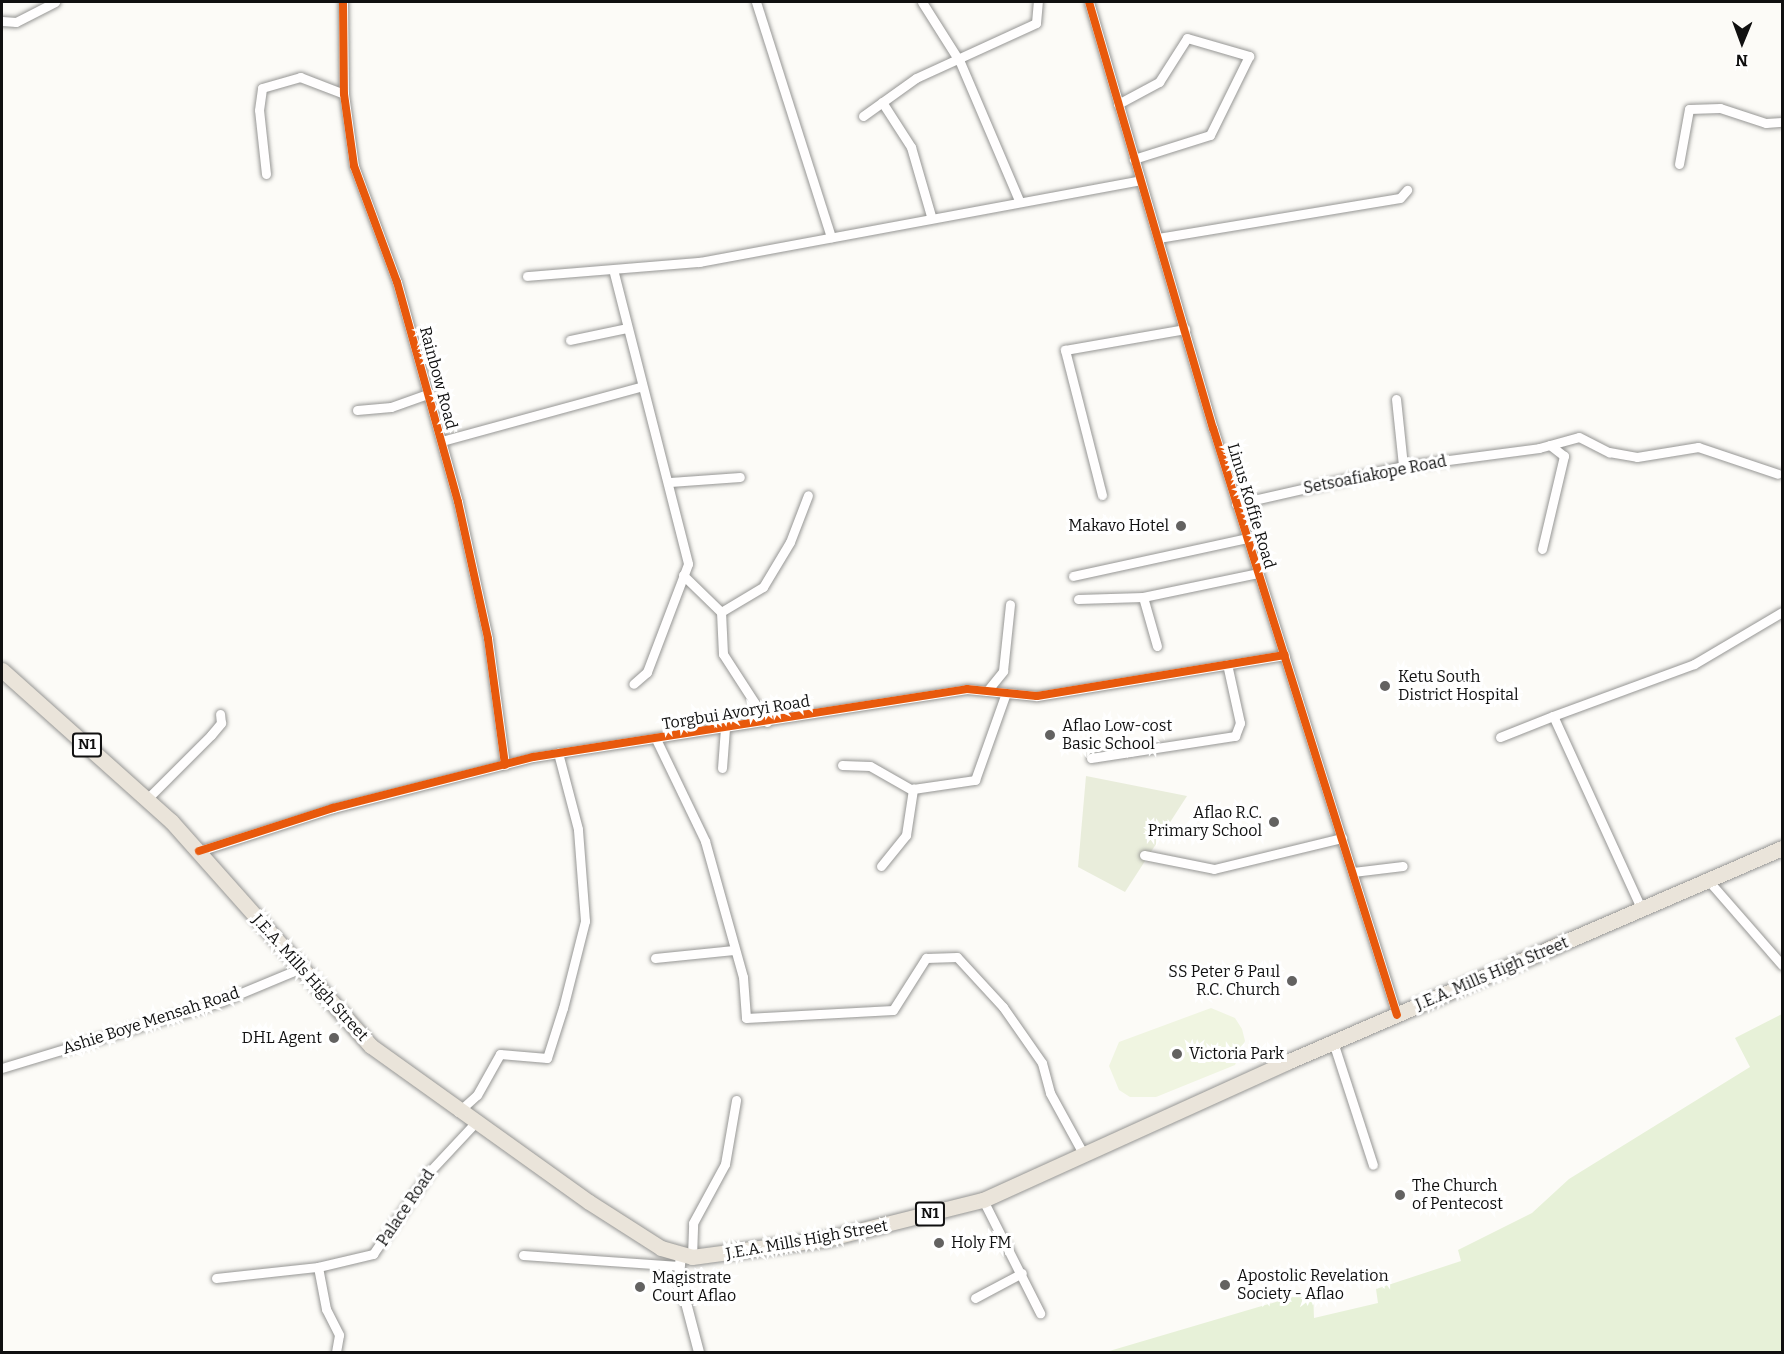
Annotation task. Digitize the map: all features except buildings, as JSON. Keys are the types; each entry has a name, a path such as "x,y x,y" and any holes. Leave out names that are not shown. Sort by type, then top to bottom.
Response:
{"highway":[{"name":"N1","path":"2,670 148,798"},
{"name":"J.E.A. Mills High Street","path":"148,798 199,851 299,969 362,1037 474,1124 661,1248 684,1259 826,1239 983,1200 1334,1042 1782,848"}],"street":[{"path":"2,21 16,22 55,2"},
{"name":"Rainbow Road","path":"344,2 344,94 354,166 397,282 430,393 488,639 505,765"},
{"path":"756,2 831,237"},
{"path":"922,2 960,62 1019,200"},
{"path":"863,116 916,78 960,62 1036,23 1038,2"},
{"name":"Linus Koffie Road","path":"1089,2 1236,504 1397,1015"},
{"path":"1118,104 1159,82 1187,38 1249,56 1210,135 1134,159"},
{"path":"266,174 259,110 262,88 300,77 344,94"},
{"path":"882,102 910,147 931,216"},
{"path":"1679,164 1689,109 1720,108 1766,123 1782,122"},
{"path":"527,276 614,273 831,237 931,216 1140,180"},
{"path":"1158,238 1400,198 1407,190"},
{"path":"614,273 640,387 670,482 688,564 647,672 633,684"},
{"path":"570,340 627,328"},
{"path":"1102,495 1065,350 1185,329"},
{"path":"442,441 640,387"},
{"path":"357,410 391,407 430,393"},
{"path":"1396,399 1403,466"},
{"name":"Setsoafiakope Road","path":"1236,504 1403,466 1550,446 1580,437 1610,452 1637,457 1698,447 1778,474"},
{"path":"1542,549 1564,456 1550,446"},
{"path":"670,482 740,477"},
{"path":"721,612 763,587 790,542 808,495"},
{"path":"1074,576 1247,538"},
{"path":"1078,599 1143,597 1258,573"},
{"path":"683,575 721,612 723,654 767,722"},
{"path":"1143,597 1157,646"},
{"path":"987,691 1003,671 1010,604"},
{"path":"1500,737 1694,664 1782,612"},
{"name":"Torgbui Avoryi Road","path":"199,851 333,808 558,753 967,689 1037,696 1285,655"},
{"path":"1091,758 1235,736 1240,723 1227,664"},
{"path":"842,765 870,766 912,790 975,780 1006,693"},
{"path":"148,798 211,735 221,723 220,714"},
{"path":"1553,716 1641,909"},
{"path":"723,768 725,728"},
{"path":"656,739 705,841 743,977 746,1018 843,1010 893,1010 926,958 957,957 1003,1008 1042,1063 1050,1092 1084,1155"},
{"path":"458,1112 477,1095 500,1054 548,1058 563,1008 585,921 578,829 558,753"},
{"path":"880,866 906,835 912,790"},
{"path":"1144,855 1214,869 1342,838"},
{"path":"1353,873 1402,866"},
{"path":"1707,879 1782,965"},
{"path":"655,958 734,950"},
{"name":"Ashie Boye Mensah Road","path":"2,1068 222,1001 299,969"},
{"path":"1334,1042 1373,1165"},
{"path":"699,1353 684,1259 693,1223 725,1164 736,1100"},
{"name":"Palace Road","path":"216,1278 318,1267 373,1254 382,1247 431,1170 474,1124"},
{"path":"983,1200 1022,1273 1040,1313"},
{"path":"523,1256 684,1259"},
{"path":"318,1267 326,1309 339,1335 336,1353"},
{"path":"975,1298 1022,1273"}],"green space":[{"path":"1086,776 1187,796 1125,892 1078,867"},
{"name":"Victoria Park","path":"1211,1008 1235,1018 1242,1029 1245,1041 1235,1065 1156,1097 1130,1097 1119,1090 1109,1066 1119,1042"},
{"path":"1782,1014 1782,1352 1106,1352 1313,1291 1314,1318 1378,1303 1376,1289 1461,1261 1458,1250 1532,1213 1569,1179 1750,1067 1735,1038"}],"cycle path":[{"path":"343,2 344,94 354,166 397,282 458,502 488,639 505,765"},
{"path":"1089,2 1213,428 1397,1015"},
{"path":"199,851 333,808 533,757 967,689 1037,696 1285,655"}],"place":[{"name":"Makavo Hotel","path":"1181,526"},
{"name":"Ketu South District Hospital","path":"1385,686"},
{"name":"Aflao Low-cost Basic School","path":"1050,735"},
{"name":"Aflao R.C. Primary School","path":"1274,822"},
{"name":"SS Peter & Paul R.C. Church","path":"1292,981"},
{"name":"DHL Agent","path":"334,1038"},
{"name":"Victoria Park","path":"1177,1054"},
{"name":"The Church of Pentecost","path":"1400,1195"},
{"name":"Holy FM","path":"939,1243"},
{"name":"Apostolic Revelation Society - Aflao","path":"1225,1285"},
{"name":"Magistrate Court Aflao","path":"640,1287"}]}
